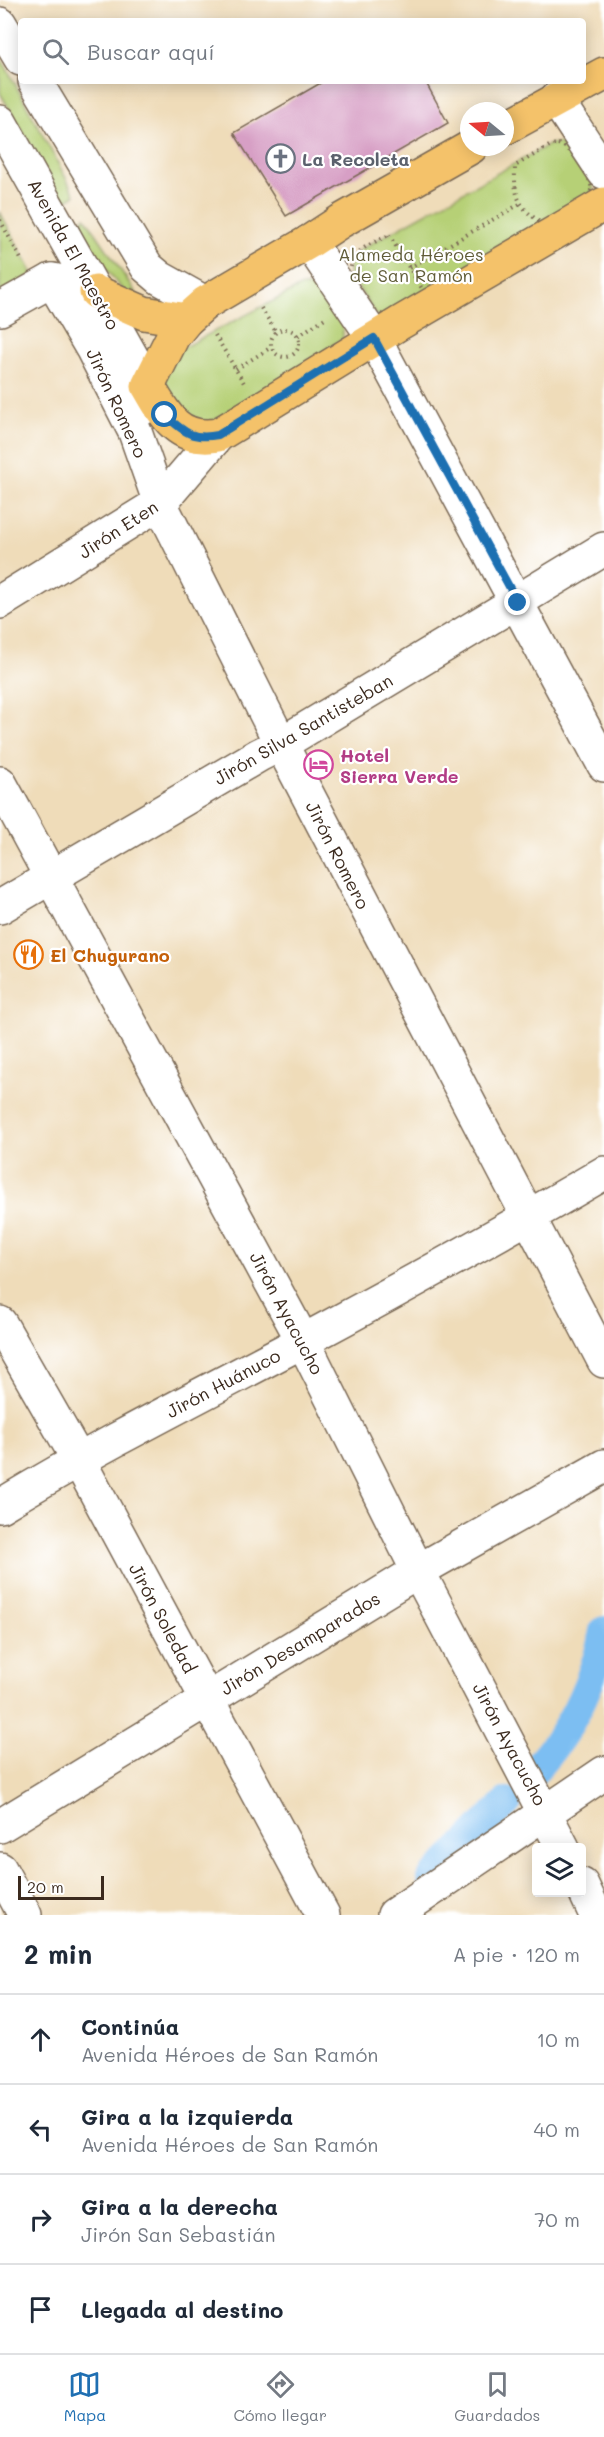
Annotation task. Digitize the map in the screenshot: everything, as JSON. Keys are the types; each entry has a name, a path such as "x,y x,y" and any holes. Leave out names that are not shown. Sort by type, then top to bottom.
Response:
{"main road":[{"path":"586,83 604,74"},
{"path":"514,123 585,84"},
{"path":"460,153 341,220 309,242 207,324 164,351 148,386 165,415 183,431 196,437 218,435 374,338 604,204"},
{"path":"96,292 144,314 207,324"}],"street":[{"path":"0,24 18,54"},
{"path":"36,84 147,267 207,324"},
{"path":"556,99 604,172"},
{"name":"Avenida El Maestro","path":"0,122 148,386"},
{"path":"309,242 374,338 604,765"},
{"path":"0,309 39,275 96,292"},
{"name":"Jirón Romero","path":"39,275 93,350 135,432 160,503 281,744 527,1218 604,1361"},
{"path":"135,432 148,386"},
{"name":"Jirón Eten","path":"0,602 160,503 218,435"},
{"name":"Jirón Silva Santisteban","path":"0,907 281,744 604,549"},
{"name":"Jirón Ayacucho","path":"0,783 303,1341 418,1571 561,1843"},
{"name":"Jirón Huánuco","path":"0,1506 78,1459 303,1341 604,1173"},
{"name":"Jirón Soledad","path":"0,1323 78,1459 323,1915"},
{"name":"Jirón Desamparados","path":"0,1826 418,1571 604,1466"},
{"path":"394,1915 604,1773"},
{"path":"0,1869 25,1915"},
{"path":"586,1894 596,1915"}],"path":[{"path":"551,145 565,146 571,151 591,182 592,189 584,201 544,225 520,204 514,184 515,166 551,145"},
{"path":"409,268 520,204"},
{"path":"0,219 39,275"},
{"path":"362,295 350,273 354,258 359,251 389,235 426,294"},
{"path":"251,313 269,304"},
{"path":"261,308 276,332"},
{"path":"298,336 334,312"},
{"path":"207,324 248,389"},
{"path":"286,329 298,336 300,342 298,350 285,357 270,348 270,340 276,332 286,329"},
{"path":"236,369 270,348"}],"green space":[{"path":"0,56 75,195 63,202 0,93"},
{"name":"Alameda Héroes de San Ramón","path":"558,143 569,149 586,169 593,189 590,197 383,318 375,314 349,273 349,265 359,250 550,144"},
{"path":"0,212 33,274 0,293"},
{"path":"85,217 136,293 126,294 97,258 78,225"},
{"path":"302,286 319,288 343,325 343,339 207,425 169,407 164,377 180,349"}],"building":[{"name":"La Recoleta","path":"319,84 427,84 448,123 286,216 234,133"}],"waterway":[{"path":"529,1777 560,1738 577,1710 594,1670 604,1631"},
{"path":"432,1879 507,1802"}],"place":[{"name":"La Recoleta","path":"281,159"},
{"name":"Hotel Sierra Verde","path":"319,765"},
{"name":"El Chugurano","path":"29,955"}],"route":[{"path":"165,415 183,431 196,437 218,435 374,338 518,603"}]}
